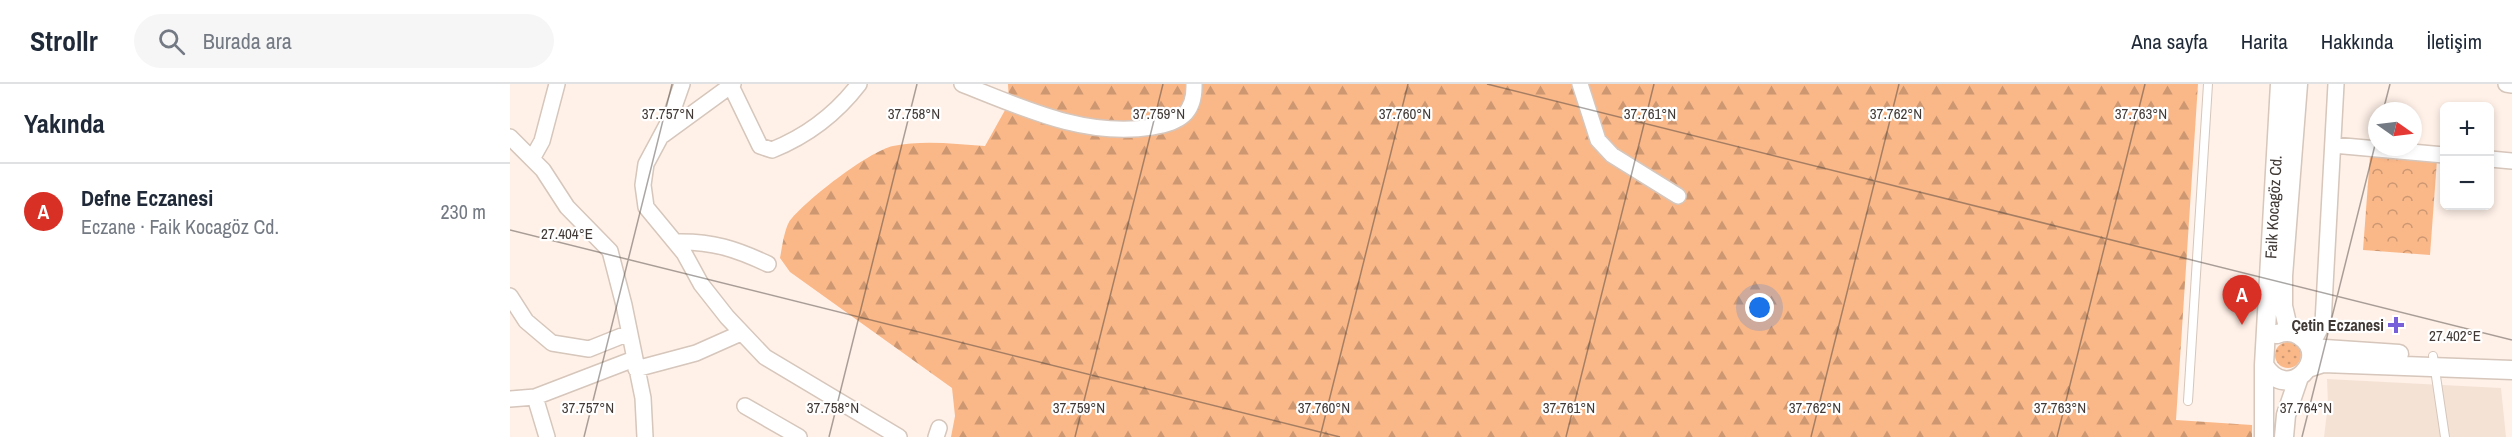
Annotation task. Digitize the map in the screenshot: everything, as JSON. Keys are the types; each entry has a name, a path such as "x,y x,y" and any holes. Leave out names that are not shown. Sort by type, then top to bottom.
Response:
{"street":[{"path":"532,159 542,141 557,84"},
{"path":"682,84 669,121 646,164 643,185 646,207 676,242 701,284 741,333 765,357 899,437"},
{"path":"660,138 732,85 760,146 772,150 798,140 843,106 859,84"},
{"path":"962,84 1042,115 1097,129 1131,131 1170,125 1185,115 1194,100 1194,84"},
{"path":"1580,84 1598,140 1612,155 1677,196"},
{"name":"Faik Kocagöz Cd.","path":"2264,437 2264,365 2280,84"},
{"path":"2289,332 2283,306 2283,276 2298,84"},
{"path":"2310,348 2323,323 2336,84"},
{"path":"2506,84 2512,85"},
{"path":"510,137 543,170 567,207 610,250 643,398 644,437"},
{"path":"2333,145 2440,155"},
{"path":"2494,159 2512,161"},
{"path":"676,242 717,244 736,249 768,264"},
{"path":"510,296 526,321 552,343 589,349 630,333"},
{"path":"2266,345 2276,335 2289,332 2302,337 2310,348 2311,361 2286,415 2284,437"},
{"path":"510,399 535,397 635,364 696,353 741,333"},
{"path":"2310,348 2512,370"},
{"path":"2264,365 2273,376 2292,380 2323,363 2512,358"},
{"path":"535,397 547,437"},
{"path":"745,406 799,437"}],"lane":[{"path":"2188,401 2208,84"},
{"path":"2433,361 2445,437"}],"shaded area":[{"path":"2327,379 2501,388 2506,437 2324,437 2328,404"}],"green space":[{"path":"1008,84 2198,84 2176,420 2252,425 2252,437 951,437 955,416 952,388 790,272 780,258 789,222 808,202 837,178 869,157 882,150 904,144 939,143 985,146 1009,103"},
{"path":"2370,156 2437,160 2430,255 2363,250"},
{"path":"2288,342 2297,346 2301,355 2297,364 2288,368 2279,364 2275,355 2279,346"}],"place":[{"name":"Defne Eczanesi","path":"2242,325"},
{"name":"Çetin Eczanesi","path":"2396,325"}]}
